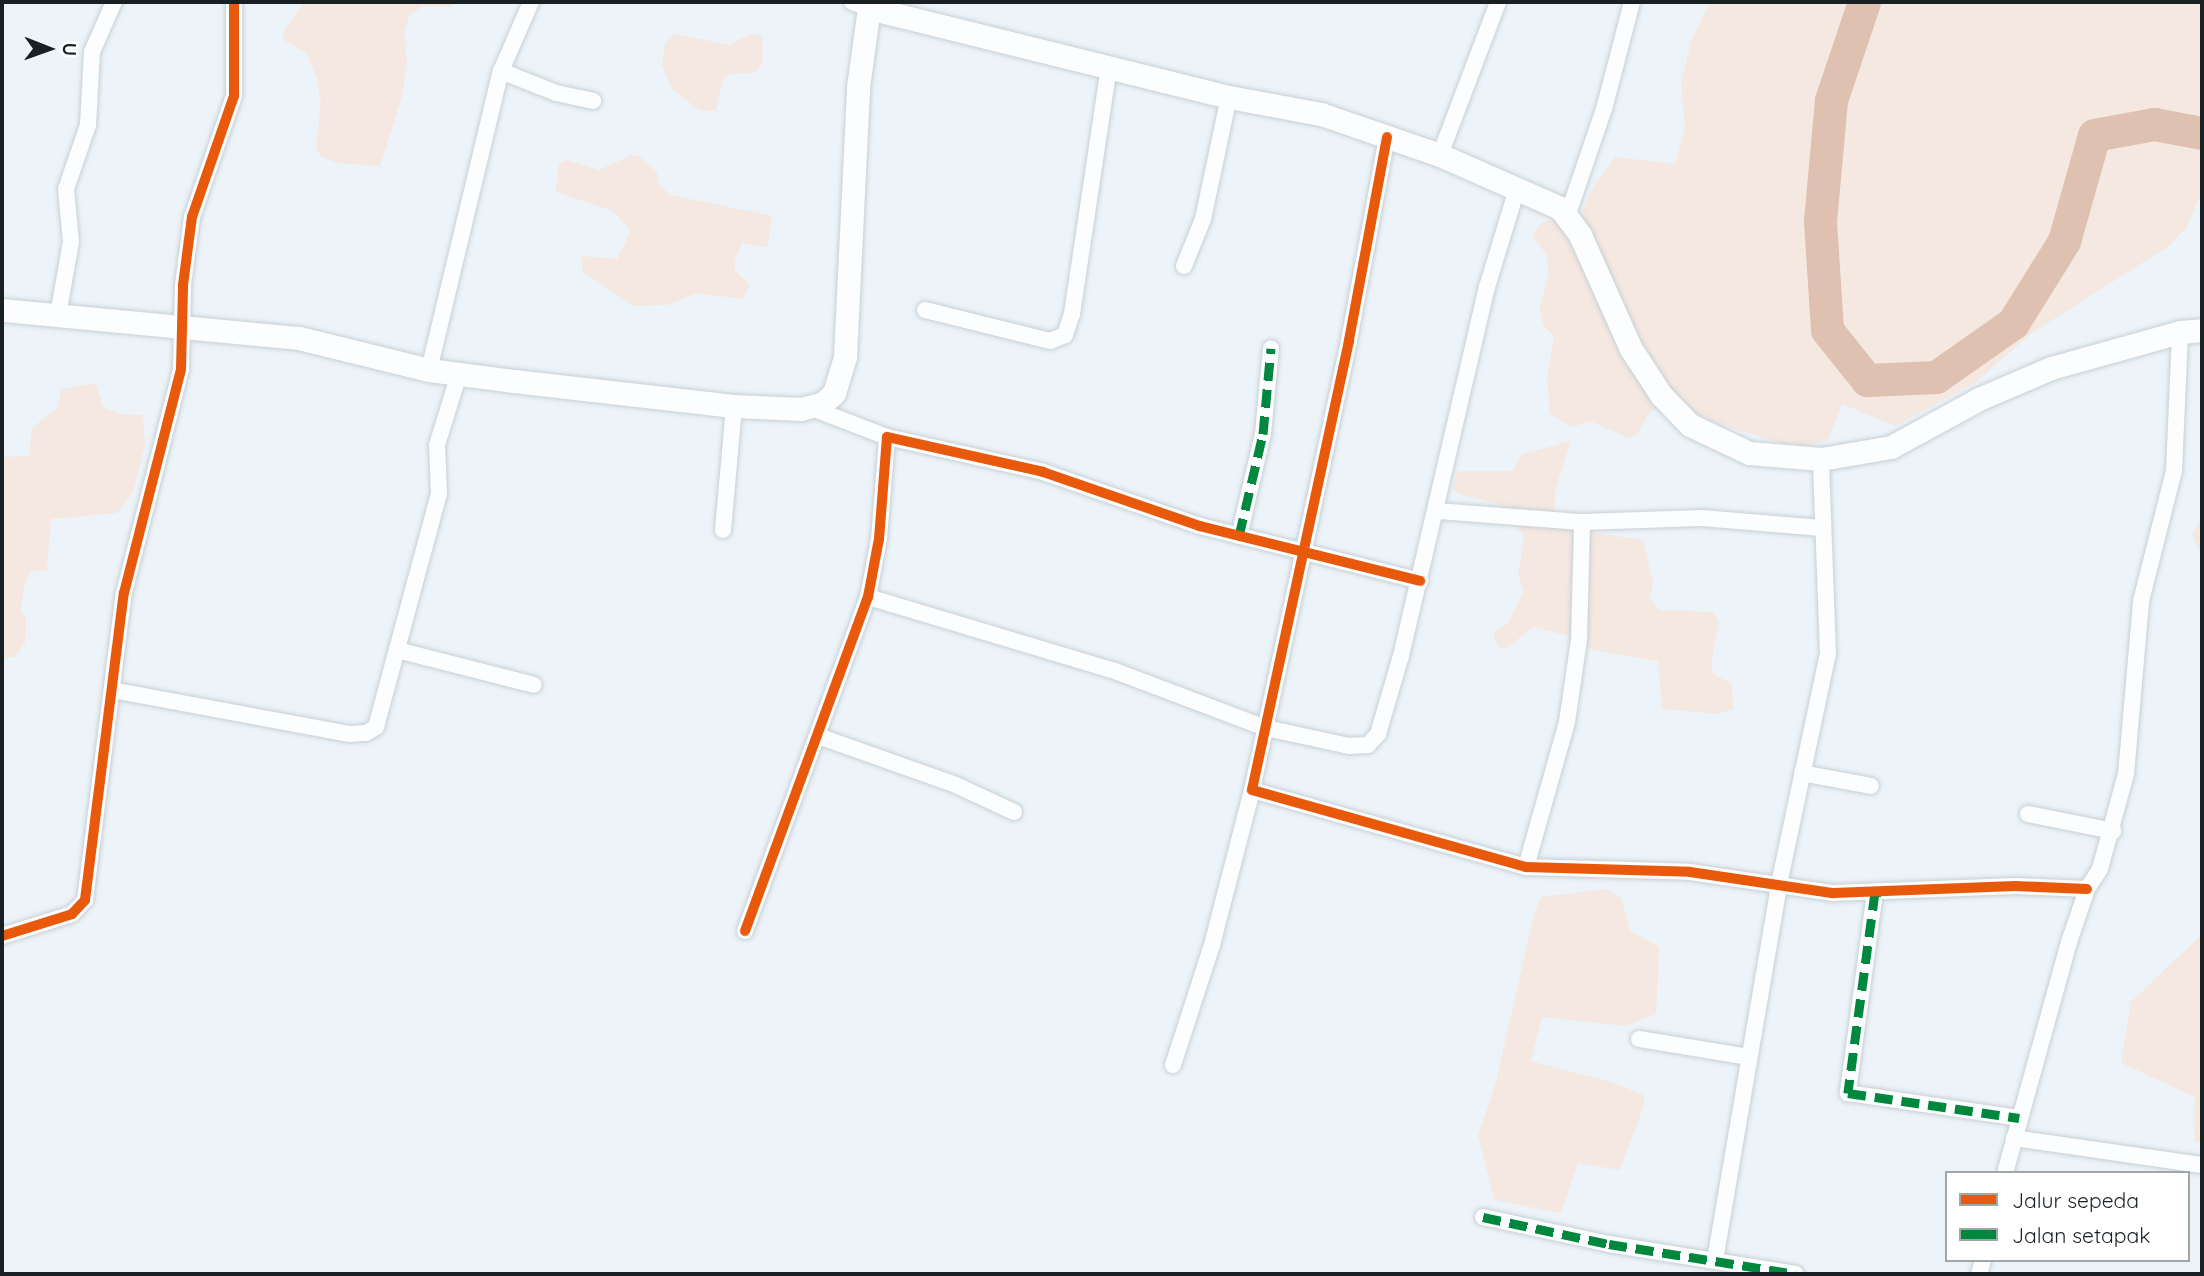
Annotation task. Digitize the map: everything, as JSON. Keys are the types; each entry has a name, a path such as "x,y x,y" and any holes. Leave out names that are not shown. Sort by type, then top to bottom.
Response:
{"main road":[{"path":"2,310 299,338 429,370 734,406 810,407 823,403 834,393 845,356 864,4 1229,97 1321,114 1440,155 1568,214 1631,349 1682,417 1720,443 1749,453 1821,459 1891,447 2020,380 2191,331"}],"street":[{"path":"58,315 71,242 66,189 88,125 92,52 114,2"},
{"path":"2,936 72,914 85,900 124,593 181,369 192,217 234,96 234,2"},
{"path":"429,370 501,71 531,2"},
{"path":"1440,155 1498,2"},
{"path":"1568,214 1604,109 1632,2"},
{"path":"925,310 1049,341 1065,335 1072,314 1109,68"},
{"path":"501,71 556,93 593,101"},
{"path":"1184,266 1203,219 1229,97"},
{"path":"1173,1065 1212,945 1252,790 1305,552 1387,137"},
{"path":"868,597 1115,671 1266,728 1349,746 1368,744 1375,739 1420,581 1487,287 1517,189"},
{"path":"2006,1171 2019,1118 2087,890 2100,869 2113,831 2126,774 2141,601 2174,471 2191,331"},
{"path":"1239,536 1263,434 1271,348"},
{"path":"112,690 366,733 376,727 383,713 439,494 437,445 459,374"},
{"path":"723,530 734,406"},
{"path":"810,407 887,437 1043,472 1239,536 1420,581"},
{"path":"745,931 868,597 879,539 887,437"},
{"path":"1715,1260 1779,884 1828,654 1821,459"},
{"path":"1437,511 1582,522 1702,518 1822,528"},
{"path":"1526,867 1567,722 1579,640 1582,522"},
{"path":"397,650 534,685"},
{"path":"818,736 957,786 1014,812"},
{"path":"1802,773 1871,786"},
{"path":"1252,790 1526,867 1605,866 1779,884 1833,893 2015,886 2087,890"},
{"path":"2028,814 2113,831"},
{"path":"1875,892 1849,1093 2019,1118"},
{"path":"1639,1039 1749,1057"},
{"path":"2014,1138 2202,1164"},
{"path":"1483,1217 1609,1244 1796,1274"}],"shaded area":[{"path":"304,2 457,2 449,7 423,6 409,16 404,32 407,60 402,97 380,166 337,163 322,157 316,148 321,103 316,76 306,53 284,40 283,32"},
{"path":"1710,2 2202,2 2202,191 2187,227 2169,246 2032,333 1976,382 1895,426 1842,404 1828,440 1807,446 1782,443 1722,425 1696,414 1675,396 1649,413 1637,434 1629,438 1590,421 1572,427 1550,414 1547,379 1554,336 1543,326 1540,307 1549,274 1546,254 1532,235 1542,222 1581,216 1593,187 1615,157 1675,164 1685,129 1681,84 1691,41"},
{"path":"676,34 729,45 750,34 762,35 762,64 755,73 730,74 723,80 716,110 700,111 673,90 662,66 665,42"},
{"path":"632,155 639,156 657,173 659,184 670,195 772,216 768,247 742,243 735,260 735,270 750,285 742,299 697,293 667,305 633,306 583,272 581,256 617,259 631,231 613,211 556,192 559,164 566,160 599,170"},
{"path":"96,383 103,407 119,414 143,415 145,445 133,492 117,513 51,519 47,570 30,572 24,587 21,612 26,618 25,643 14,657 2,658 2,457 29,456 32,428 58,407 61,389"},
{"path":"1571,441 1555,490 1555,513 1562,528 1643,540 1653,582 1650,598 1659,610 1713,612 1719,622 1711,664 1714,675 1732,683 1733,709 1717,714 1662,709 1658,661 1594,650 1565,635 1533,627 1507,648 1499,648 1494,632 1508,623 1524,591 1518,575 1524,537 1503,505 1461,495 1452,488 1458,471 1512,471 1522,454"},
{"path":"2202,518 2202,556 2192,534"},
{"path":"1607,889 1622,899 1630,931 1659,947 1656,1014 1626,1026 1542,1017 1531,1061 1614,1083 1644,1095 1644,1105 1620,1170 1578,1163 1561,1213 1494,1200 1478,1135 1495,1086 1534,914 1541,897"},
{"path":"2202,934 2202,1142 2194,1142 2195,1097 2121,1063 2131,1002"}],"waterway":[{"path":"1864,2 1831,100 1820,221 1827,330 1867,380 1936,377 2013,323 2064,241 2094,135 2154,124 2202,133"}],"marked path":[{"path":"1239,536 1263,434 1271,348"},
{"path":"1881,892 1875,892 1848,1093 2019,1118"},
{"path":"1483,1217 1609,1244 1796,1274"}],"cycle path":[{"path":"2,936 72,914 85,900 124,593 181,369 183,285 192,217 234,96 234,2"},
{"path":"1387,137 1349,341 1252,790 1526,867 1690,872 1833,893 2015,886 2087,889"},
{"path":"745,931 868,597 879,539 887,437 1043,472 1200,526 1420,581"}]}
